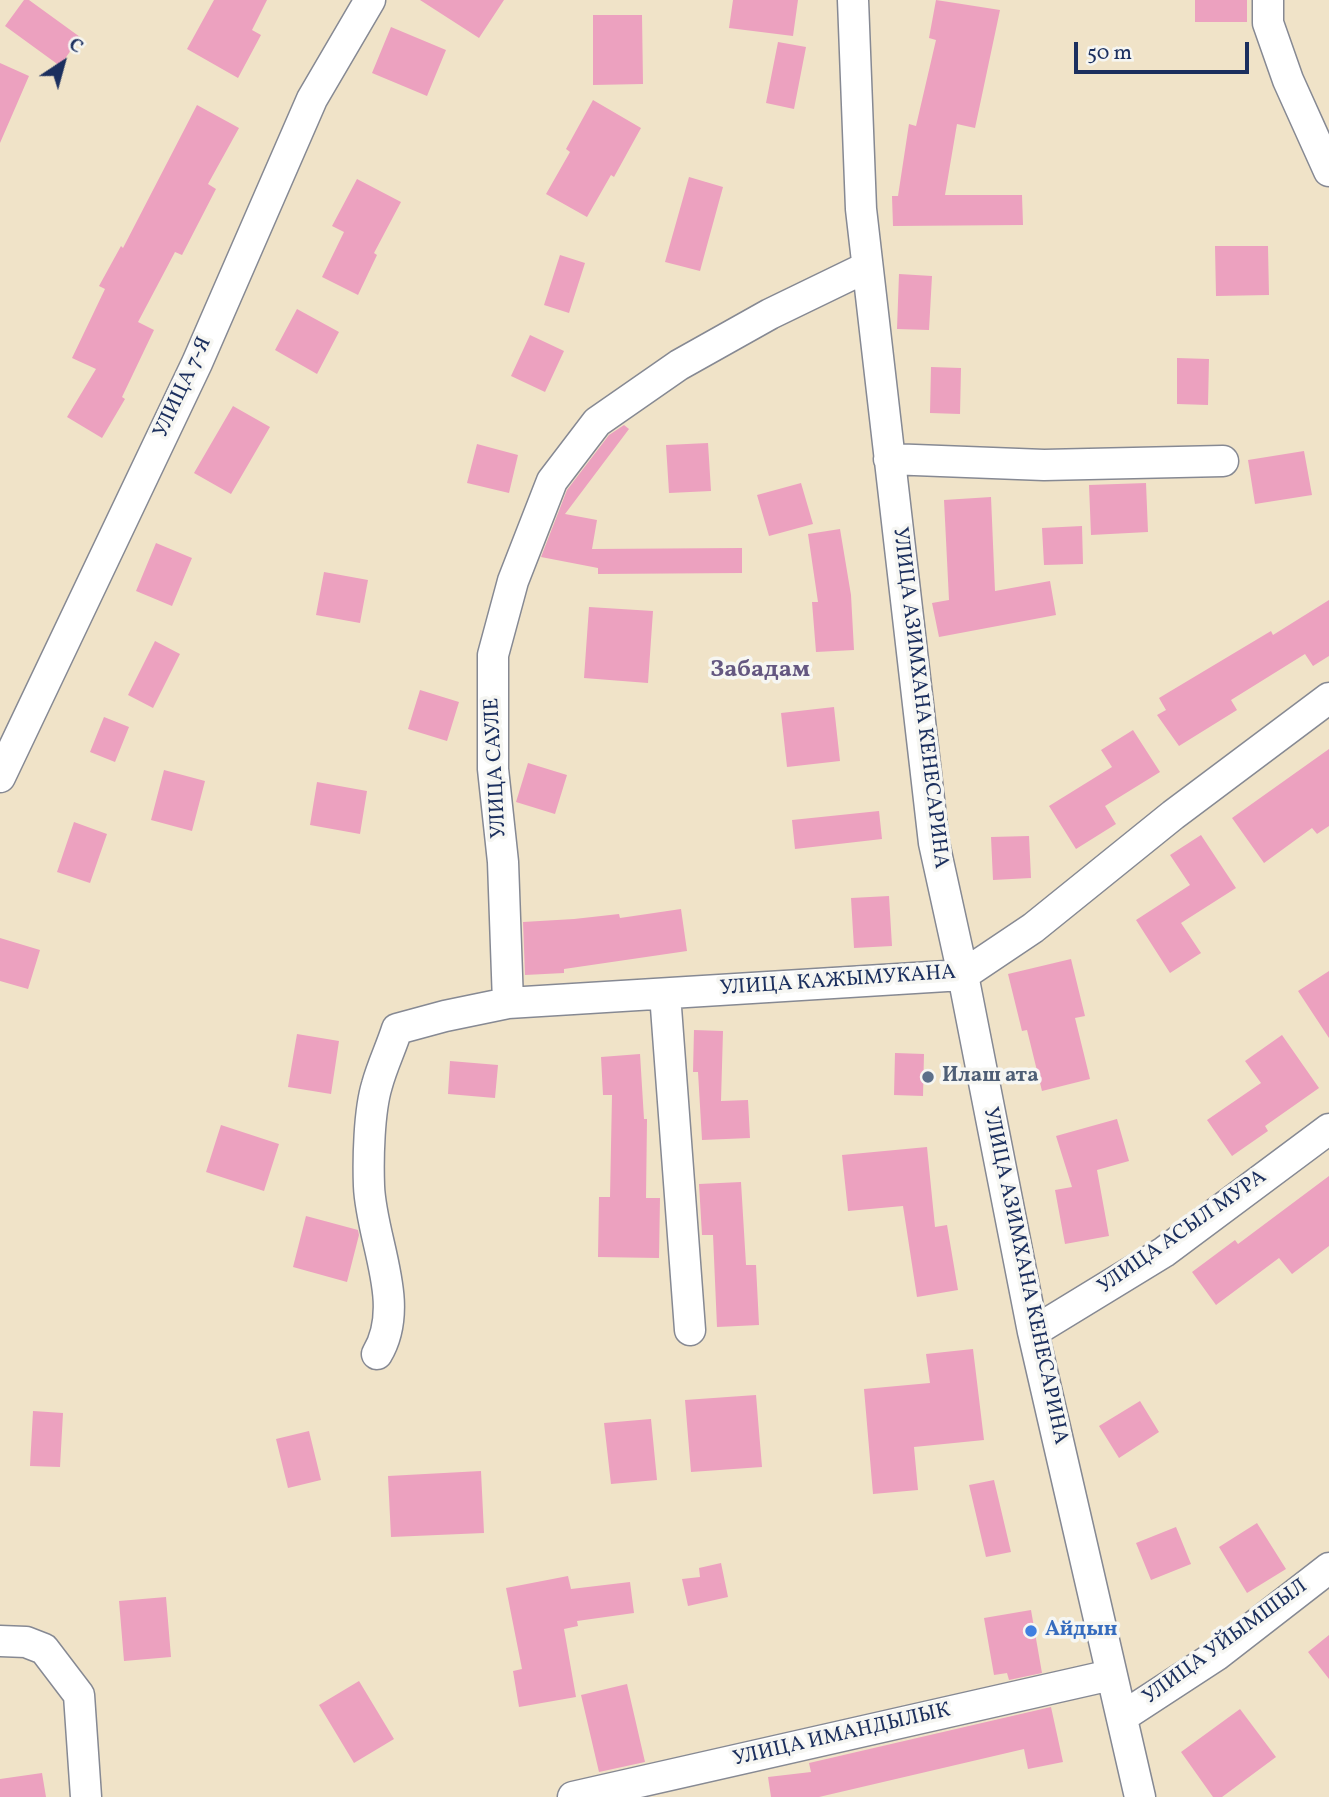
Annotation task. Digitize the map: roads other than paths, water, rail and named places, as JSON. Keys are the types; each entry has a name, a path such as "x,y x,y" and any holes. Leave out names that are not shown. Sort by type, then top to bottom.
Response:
{"street":[{"name":"УЛИЦА 7-Я","path":"0,777 197,363 312,99 370,0"},
{"name":"УЛИЦА АЗИМХАНА КЕНЕСАРИНА","path":"853,0 860,209 934,843 1033,1332 1140,1797"},
{"path":"1268,0 1268,23 1288,80 1329,171"},
{"name":"УЛИЦА САУЛЕ","path":"508,1003 503,862 493,769 493,655 513,581 552,481 597,422 679,365 770,314 867,267"},
{"path":"889,459 1044,465 1223,461"},
{"name":"УЛИЦА КАЖЫМУКАНА","path":"508,1003 962,975 1033,928 1173,815 1329,698"},
{"path":"666,993 690,1330"},
{"path":"377,1354 386,1340 389,1304 369,1188 370,1134 376,1087 397,1029 508,1003"},
{"name":"УЛИЦА АСЫЛ МУРА","path":"1033,1332 1164,1252 1329,1129"},
{"name":"УЛИЦА УЙЫМШЫЛ","path":"1122,1717 1217,1655 1329,1569"},
{"path":"0,1641 26,1642 44,1648 79,1695 86,1797"},
{"name":"УЛИЦА ИМАНДЫЛЫК","path":"573,1797 1111,1675"}],"place":[{"name":"Илаш ата","path":"928,1077"},
{"name":"Айдын","path":"1031,1631"}],"district":[{"name":"Забадам","path":"760,672"}]}
